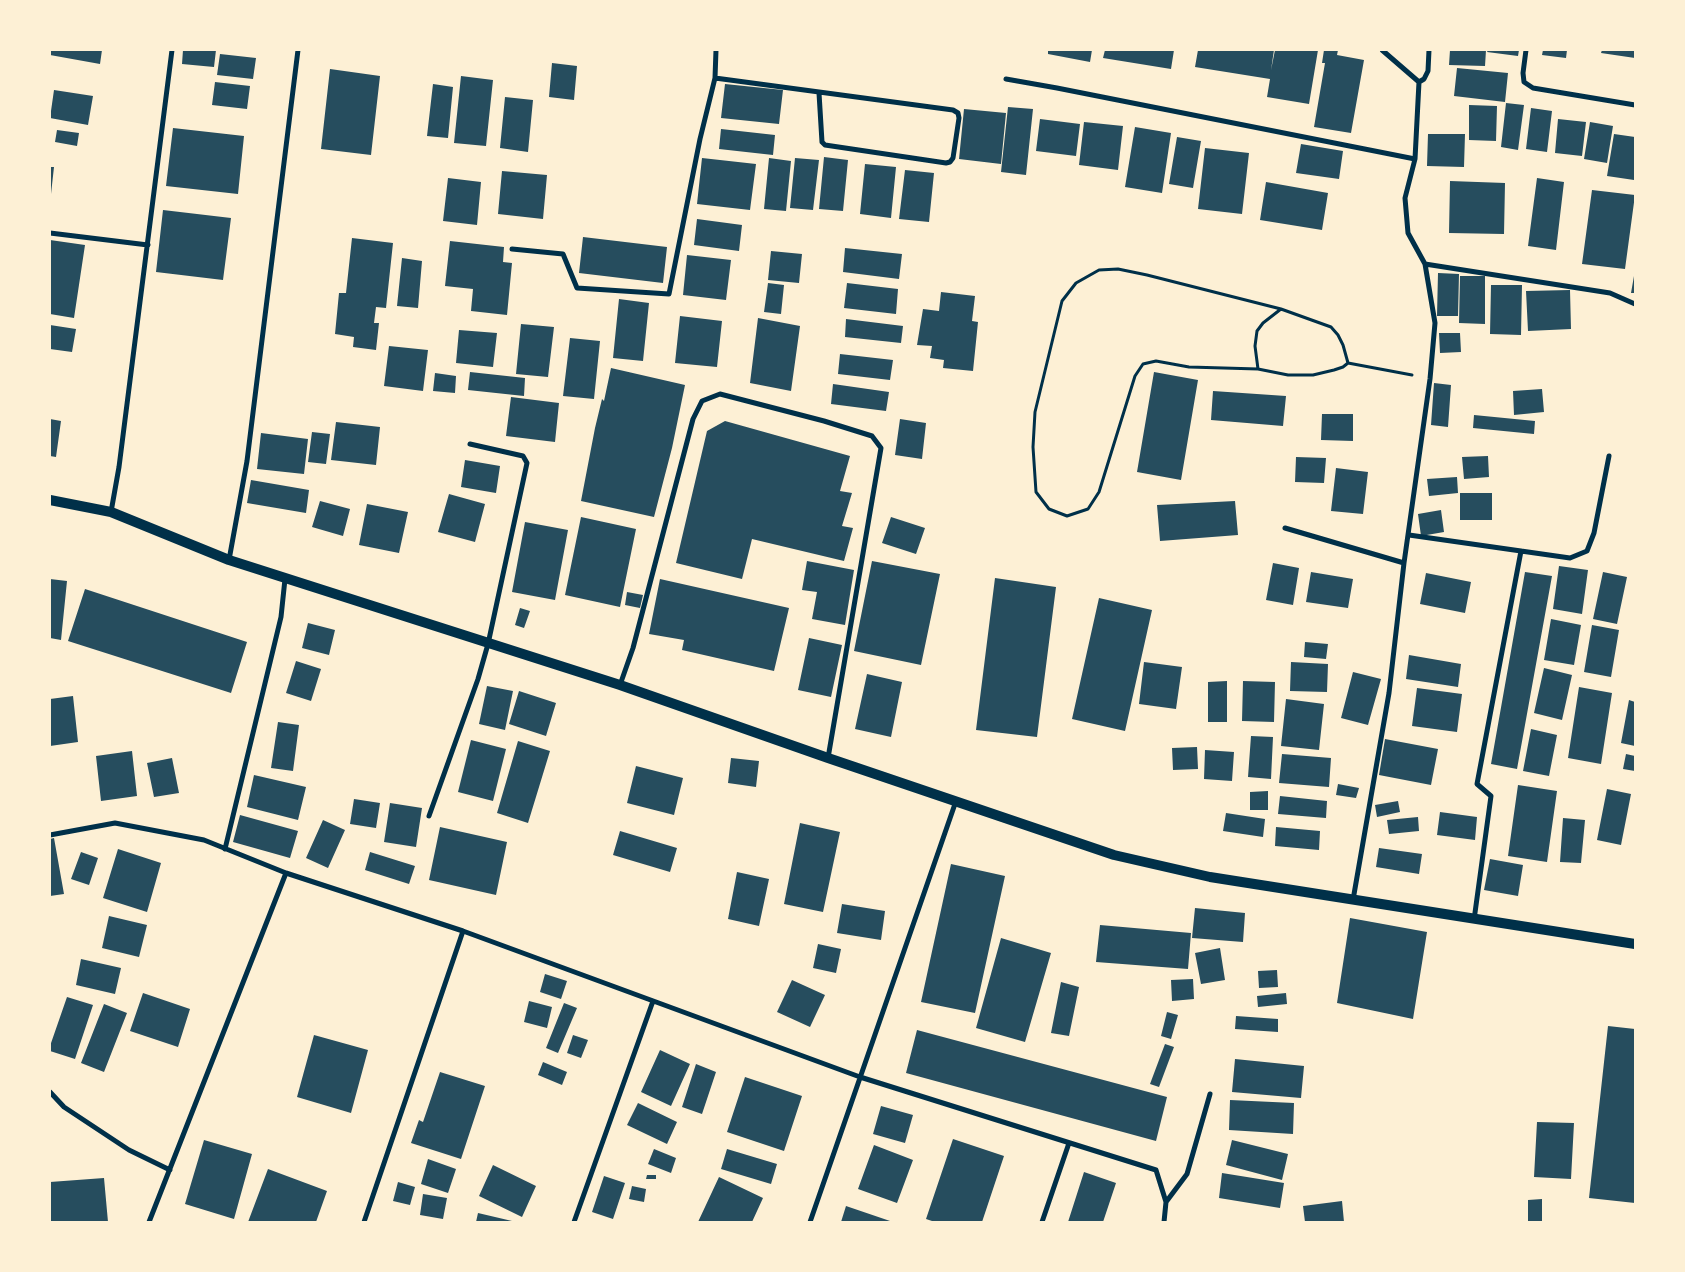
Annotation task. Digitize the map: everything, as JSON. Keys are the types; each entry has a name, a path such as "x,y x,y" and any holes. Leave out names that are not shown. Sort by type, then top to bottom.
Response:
{"main road":[{"path":"50,500 111,512 229,560 620,685 1114,855 1210,877 1635,944"}],"street":[{"path":"111,512 148,245 172,50"},
{"path":"229,560 247,461 298,50"},
{"path":"512,249 563,254 578,288 669,294 700,139 715,78 716,50"},
{"path":"1382,50 1419,82"},
{"path":"1419,82 1424,79 1428,71 1429,50"},
{"path":"1526,50 1524,82 1533,88 1635,104"},
{"path":"715,78 953,110 958,113 959,118 953,158 950,162 946,163 825,146 822,142 819,93"},
{"path":"1006,80 1066,90 1415,159"},
{"path":"1353,900 1389,693 1404,563 1430,379 1435,323 1424,264 1408,233 1405,198 1415,159 1419,82"},
{"path":"50,233 148,245"},
{"path":"1424,264 1610,293 1635,304"},
{"path":"620,685 634,648 693,419 702,401 720,394 824,420 872,436 881,448 828,758"},
{"path":"429,816 478,679 488,644 526,463 524,456 470,444"},
{"path":"1409,535 1570,558 1587,550 1594,533 1609,456"},
{"path":"1284,528 1404,563"},
{"path":"1474,920 1491,796 1477,784 1521,551"},
{"path":"225,849 281,617 285,578"},
{"path":"810,1222 956,801"},
{"path":"50,835 115,823 204,840 286,873 463,930 860,1077 1156,1170 1166,1202 1164,1222"},
{"path":"149,1222 286,873"},
{"path":"364,1222 463,930"},
{"path":"574,1222 653,1001"},
{"path":"50,1092 64,1107 129,1150 170,1170"},
{"path":"1166,1202 1187,1174 1210,1094"},
{"path":"1042,1222 1069,1143"}],"path":[{"path":"1118,269 1147,275 1280,309 1331,327 1338,334 1348,362 1343,367 1313,375 1288,375 1258,369 1189,367 1156,361 1143,364 1135,376 1099,492 1088,508 1067,516 1049,509 1036,492 1033,447 1035,412 1062,301 1076,283 1099,270 1118,269"},
{"path":"1258,369 1255,346 1257,330 1280,309"},
{"path":"1348,362 1430,379"}],"building":[{"path":"50,50 102,50 100,64 50,55"},
{"path":"183,50 216,50 214,67 182,64"},
{"path":"1048,50 1092,50 1090,62 1048,54"},
{"path":"1105,50 1174,50 1171,69 1103,58"},
{"path":"1198,50 1274,50 1271,70 1275,50 1318,50 1309,104 1267,97 1270,79 1195,67"},
{"path":"1324,50 1338,50 1337,55 1364,60 1351,133 1314,127 1325,63 1322,63"},
{"path":"1450,50 1486,50 1485,66 1449,65"},
{"path":"1488,50 1519,50 1518,56 1487,52"},
{"path":"1543,50 1567,50 1566,58 1542,55"},
{"path":"1602,50 1635,50 1635,58 1601,53"},
{"path":"220,54 256,58 253,79 217,75"},
{"path":"552,63 577,66 574,100 549,97"},
{"path":"1457,68 1508,73 1505,102 1454,96"},
{"path":"330,69 380,76 371,155 321,149"},
{"path":"461,76 493,80 486,146 454,143"},
{"path":"215,82 250,86 247,109 212,105"},
{"path":"433,84 453,87 448,138 427,136"},
{"path":"725,84 783,90 779,124 721,118"},
{"path":"54,90 93,96 88,125 50,118"},
{"path":"505,97 533,100 528,152 500,148"},
{"path":"1506,103 1524,105 1518,150 1501,147"},
{"path":"1469,105 1497,106 1496,141 1469,140"},
{"path":"1008,107 1033,109 1026,175 1001,172"},
{"path":"1531,108 1552,111 1547,152 1526,149"},
{"path":"964,109 1006,113 1001,164 959,159"},
{"path":"1040,119 1080,124 1076,156 1036,151"},
{"path":"1558,119 1586,122 1582,156 1555,153"},
{"path":"1084,122 1123,126 1118,170 1079,165"},
{"path":"1590,122 1613,126 1607,163 1584,159"},
{"path":"1135,127 1171,133 1162,193 1125,187"},
{"path":"173,128 244,136 238,194 166,186"},
{"path":"721,129 775,135 773,155 719,149"},
{"path":"57,130 79,133 77,146 55,142"},
{"path":"1428,134 1465,134 1464,167 1427,166"},
{"path":"1614,134 1635,137 1634,180 1607,176"},
{"path":"1177,137 1201,141 1193,188 1169,184"},
{"path":"1301,144 1343,151 1339,179 1296,173"},
{"path":"1205,148 1249,153 1242,214 1198,209"},
{"path":"824,157 848,160 843,211 819,209"},
{"path":"702,158 756,164 750,210 697,204"},
{"path":"769,158 791,161 786,211 764,209"},
{"path":"795,158 819,160 813,210 790,208"},
{"path":"865,164 896,167 891,218 860,214"},
{"path":"50,167 54,167 51,194 50,194"},
{"path":"905,170 934,173 929,222 899,219"},
{"path":"502,171 547,175 543,219 498,214"},
{"path":"448,178 481,182 477,225 443,221"},
{"path":"1537,178 1564,182 1556,250 1528,246"},
{"path":"1450,181 1505,183 1504,234 1449,233"},
{"path":"1266,182 1328,193 1322,230 1260,220"},
{"path":"1592,190 1635,195 1625,269 1582,264"},
{"path":"163,210 231,218 223,280 156,272"},
{"path":"697,219 742,225 739,251 694,245"},
{"path":"583,237 667,247 663,283 579,273"},
{"path":"352,238 393,243 386,308 376,307 374,323 379,323 376,350 353,347 354,337 335,334 339,293 346,293"},
{"path":"50,240 85,245 74,318 50,314"},
{"path":"450,241 504,247 503,262 512,263 507,315 471,311 473,289 445,286"},
{"path":"845,248 902,254 899,279 843,272"},
{"path":"771,251 802,254 799,283 768,280"},
{"path":"687,255 731,260 726,300 683,295"},
{"path":"402,258 422,261 418,308 397,306"},
{"path":"1438,273 1459,274 1458,316 1437,316"},
{"path":"1460,276 1485,276 1485,324 1459,323"},
{"path":"1634,276 1635,293 1631,293"},
{"path":"768,283 784,285 781,314 764,312"},
{"path":"847,283 898,289 896,314 844,308"},
{"path":"1491,285 1522,285 1521,335 1490,334"},
{"path":"1570,290 1571,329 1528,331 1526,291"},
{"path":"941,292 975,296 972,321 978,322 973,371 943,368 944,360 930,358 932,346 917,345 923,309 939,311"},
{"path":"619,299 649,303 643,361 613,358"},
{"path":"680,316 722,321 717,367 675,363"},
{"path":"758,318 800,326 791,391 750,383"},
{"path":"846,319 903,326 901,343 845,337"},
{"path":"521,324 554,327 548,377 516,374"},
{"path":"50,325 76,329 72,352 50,349"},
{"path":"459,330 497,333 493,367 456,363"},
{"path":"1439,333 1460,333 1461,352 1440,353"},
{"path":"570,338 600,341 594,399 563,396"},
{"path":"389,346 428,350 423,391 384,386"},
{"path":"840,354 893,360 890,380 838,374"},
{"path":"611,368 685,385 672,448 654,517 581,501 595,428 602,399 604,401"},
{"path":"470,372 525,378 524,396 468,390"},
{"path":"1154,372 1198,380 1181,480 1137,472"},
{"path":"435,373 456,376 455,393 433,391"},
{"path":"1434,383 1451,385 1448,427 1431,425"},
{"path":"833,384 889,392 886,411 831,404"},
{"path":"1542,389 1544,412 1514,415 1513,391"},
{"path":"1213,391 1286,396 1283,426 1211,420"},
{"path":"511,397 559,403 555,442 506,436"},
{"path":"1322,414 1353,414 1353,441 1321,440"},
{"path":"1474,415 1535,421 1534,434 1473,428"},
{"path":"50,419 61,421 56,457 50,456"},
{"path":"900,419 926,423 922,459 895,455"},
{"path":"725,421 850,456 840,491 852,493 842,526 853,528 844,561 752,539 742,579 676,563 707,431"},
{"path":"336,422 380,427 376,465 331,460"},
{"path":"312,432 330,434 326,464 308,462"},
{"path":"261,433 308,439 304,474 257,469"},
{"path":"1488,456 1489,477 1464,479 1462,457"},
{"path":"1296,457 1326,458 1324,483 1295,482"},
{"path":"465,460 500,466 496,493 461,487"},
{"path":"1336,468 1368,472 1363,514 1331,511"},
{"path":"1457,477 1458,493 1429,496 1427,479"},
{"path":"251,480 309,490 306,513 247,503"},
{"path":"1460,493 1492,493 1492,520 1460,520"},
{"path":"449,494 485,504 475,542 438,532"},
{"path":"320,501 350,509 343,536 312,527"},
{"path":"1235,501 1238,535 1160,541 1157,505"},
{"path":"367,504 408,512 399,553 359,545"},
{"path":"1441,510 1444,532 1421,536 1418,514"},
{"path":"581,517 636,529 620,607 565,595"},
{"path":"891,517 925,528 916,554 882,543"},
{"path":"525,522 568,530 555,600 512,592"},
{"path":"807,561 854,570 845,625 812,619 817,592 802,590"},
{"path":"872,561 940,574 921,665 854,651"},
{"path":"1273,563 1299,568 1293,605 1266,600"},
{"path":"1559,566 1588,570 1582,614 1553,609"},
{"path":"1311,572 1353,579 1348,608 1306,602"},
{"path":"1525,572 1552,576 1517,769 1491,764"},
{"path":"1603,572 1627,577 1617,624 1593,619"},
{"path":"1426,573 1471,582 1465,613 1420,604"},
{"path":"995,578 1056,587 1037,737 976,730"},
{"path":"50,579 67,581 61,640 50,638"},
{"path":"660,579 789,608 774,671 682,650 684,640 649,634"},
{"path":"85,589 247,642 231,693 68,641"},
{"path":"627,592 643,595 640,608 625,605"},
{"path":"1099,598 1152,610 1125,731 1072,719"},
{"path":"520,608 530,611 524,628 515,625"},
{"path":"1551,619 1581,625 1574,665 1544,660"},
{"path":"308,623 335,630 329,655 302,648"},
{"path":"1592,625 1619,630 1611,677 1584,672"},
{"path":"809,638 842,645 831,697 798,690"},
{"path":"1305,642 1328,644 1326,659 1304,657"},
{"path":"1409,655 1461,664 1458,687 1406,679"},
{"path":"296,661 321,669 311,701 286,693"},
{"path":"1144,662 1182,667 1176,709 1139,704"},
{"path":"1291,662 1328,664 1327,692 1290,691"},
{"path":"1544,668 1572,675 1562,720 1534,713"},
{"path":"1353,672 1381,679 1368,725 1341,718"},
{"path":"867,674 902,682 891,737 855,729"},
{"path":"1227,681 1227,722 1208,722 1208,682"},
{"path":"1243,681 1275,682 1274,722 1242,721"},
{"path":"487,686 513,691 505,730 479,724"},
{"path":"1579,687 1612,693 1601,764 1568,758"},
{"path":"1417,688 1462,694 1457,732 1412,726"},
{"path":"519,691 556,703 546,736 509,724"},
{"path":"73,696 78,742 50,746 50,699"},
{"path":"1286,699 1324,704 1319,750 1281,746"},
{"path":"1629,700 1635,702 1635,746 1621,743"},
{"path":"278,722 299,725 293,771 271,768"},
{"path":"1531,729 1557,735 1549,776 1523,771"},
{"path":"1251,736 1273,737 1271,779 1248,777"},
{"path":"1385,739 1438,749 1431,785 1379,775"},
{"path":"471,740 506,749 493,801 458,792"},
{"path":"518,741 550,751 528,823 497,813"},
{"path":"1197,747 1198,769 1173,770 1172,748"},
{"path":"1205,750 1234,752 1232,781 1204,779"},
{"path":"132,751 137,796 101,801 96,756"},
{"path":"1282,754 1331,758 1329,787 1279,783"},
{"path":"1626,754 1635,756 1635,771 1623,769"},
{"path":"172,758 179,793 154,797 147,763"},
{"path":"731,758 759,761 756,787 728,783"},
{"path":"636,766 683,778 674,815 627,803"},
{"path":"254,775 306,787 298,820 247,807"},
{"path":"1338,784 1359,788 1356,798 1336,795"},
{"path":"1518,785 1557,791 1547,862 1508,856"},
{"path":"1607,789 1631,794 1621,845 1597,840"},
{"path":"1268,791 1268,810 1250,810 1250,792"},
{"path":"1280,796 1327,801 1326,818 1278,814"},
{"path":"354,799 380,803 376,828 350,824"},
{"path":"1398,801 1400,812 1377,817 1375,805"},
{"path":"390,803 422,808 416,847 384,842"},
{"path":"1440,812 1477,817 1475,840 1437,835"},
{"path":"1226,813 1265,819 1263,837 1223,831"},
{"path":"240,815 298,831 290,858 233,842"},
{"path":"1418,817 1419,831 1389,834 1387,820"},
{"path":"1563,818 1585,820 1581,863 1560,862"},
{"path":"323,820 345,830 328,868 306,858"},
{"path":"800,823 840,832 823,912 784,904"},
{"path":"440,827 507,842 496,895 429,880"},
{"path":"1276,827 1320,831 1319,850 1275,846"},
{"path":"620,831 677,848 670,872 613,855"},
{"path":"54,838 64,894 50,896 50,839"},
{"path":"1379,848 1422,854 1419,874 1376,867"},
{"path":"118,849 161,863 147,912 103,898"},
{"path":"81,852 98,858 89,885 71,879"},
{"path":"370,852 415,866 409,884 365,870"},
{"path":"1490,859 1523,865 1518,896 1484,890"},
{"path":"951,864 1005,876 975,1013 921,1002"},
{"path":"737,872 769,879 759,926 728,919"},
{"path":"842,904 885,911 881,940 837,933"},
{"path":"1195,908 1245,913 1243,942 1192,938"},
{"path":"109,916 147,925 139,957 102,948"},
{"path":"1350,918 1427,932 1413,1019 1337,1003"},
{"path":"1100,925 1191,933 1188,969 1096,962"},
{"path":"1001,938 1051,953 1025,1042 976,1028"},
{"path":"818,944 841,949 836,973 813,968"},
{"path":"1220,948 1225,980 1201,984 1195,953"},
{"path":"81,959 121,968 115,994 76,985"},
{"path":"1277,970 1278,987 1259,988 1258,971"},
{"path":"545,974 567,981 561,999 540,992"},
{"path":"1193,979 1194,999 1172,1001 1171,980"},
{"path":"792,980 825,995 810,1027 777,1012"},
{"path":"1061,982 1079,987 1069,1036 1051,1033"},
{"path":"143,993 190,1009 178,1047 130,1031"},
{"path":"1286,993 1287,1004 1258,1007 1257,996"},
{"path":"67,997 93,1005 75,1059 50,1051 50,1046"},
{"path":"529,1001 552,1007 547,1028 524,1022"},
{"path":"564,1003 577,1008 558,1053 546,1048"},
{"path":"104,1004 127,1013 104,1072 81,1063"},
{"path":"1167,1012 1178,1015 1171,1039 1161,1036"},
{"path":"1236,1016 1278,1019 1278,1032 1235,1029"},
{"path":"1608,1026 1635,1029 1635,1203 1589,1198"},
{"path":"917,1030 1167,1097 1156,1141 906,1073"},
{"path":"314,1035 368,1050 351,1113 297,1097"},
{"path":"573,1035 588,1040 581,1058 567,1053"},
{"path":"1165,1044 1174,1047 1159,1087 1150,1084"},
{"path":"660,1050 690,1064 671,1106 641,1092"},
{"path":"1235,1059 1304,1066 1301,1098 1232,1092"},
{"path":"543,1062 567,1072 562,1085 538,1075"},
{"path":"696,1064 716,1072 702,1114 682,1107"},
{"path":"440,1072 485,1086 461,1159 411,1143 419,1120 423,1122"},
{"path":"745,1077 802,1096 784,1151 727,1132"},
{"path":"1230,1100 1294,1103 1293,1134 1229,1130"},
{"path":"638,1103 677,1122 667,1144 627,1125"},
{"path":"881,1106 913,1115 905,1143 873,1134"},
{"path":"1537,1122 1574,1123 1571,1179 1534,1177"},
{"path":"953,1139 1004,1156 982,1222 935,1222 926,1219"},
{"path":"204,1140 252,1154 234,1219 185,1204"},
{"path":"1232,1140 1288,1154 1282,1180 1226,1165"},
{"path":"874,1145 913,1160 897,1203 858,1189"},
{"path":"654,1149 676,1158 671,1173 648,1164"},
{"path":"727,1149 777,1164 771,1184 721,1169"},
{"path":"428,1159 456,1169 448,1193 421,1184"},
{"path":"493,1165 536,1186 522,1217 479,1196"},
{"path":"268,1169 327,1191 316,1222 248,1222"},
{"path":"1084,1172 1116,1183 1103,1222 1068,1222"},
{"path":"1222,1173 1284,1183 1280,1208 1219,1198"},
{"path":"647,1175 656,1175 656,1179 646,1179"},
{"path":"604,1176 625,1183 613,1219 592,1212"},
{"path":"719,1177 763,1198 752,1222 698,1222"},
{"path":"104,1178 108,1222 50,1222 50,1182"},
{"path":"398,1182 415,1187 410,1205 393,1201"},
{"path":"632,1186 646,1189 644,1202 629,1199"},
{"path":"423,1194 447,1198 443,1219 420,1215"},
{"path":"1542,1199 1542,1222 1528,1222 1528,1200"},
{"path":"1342,1201 1344,1222 1305,1222 1303,1206"},
{"path":"846,1206 893,1222 841,1222"},
{"path":"478,1213 512,1221 512,1222 476,1222"}]}
